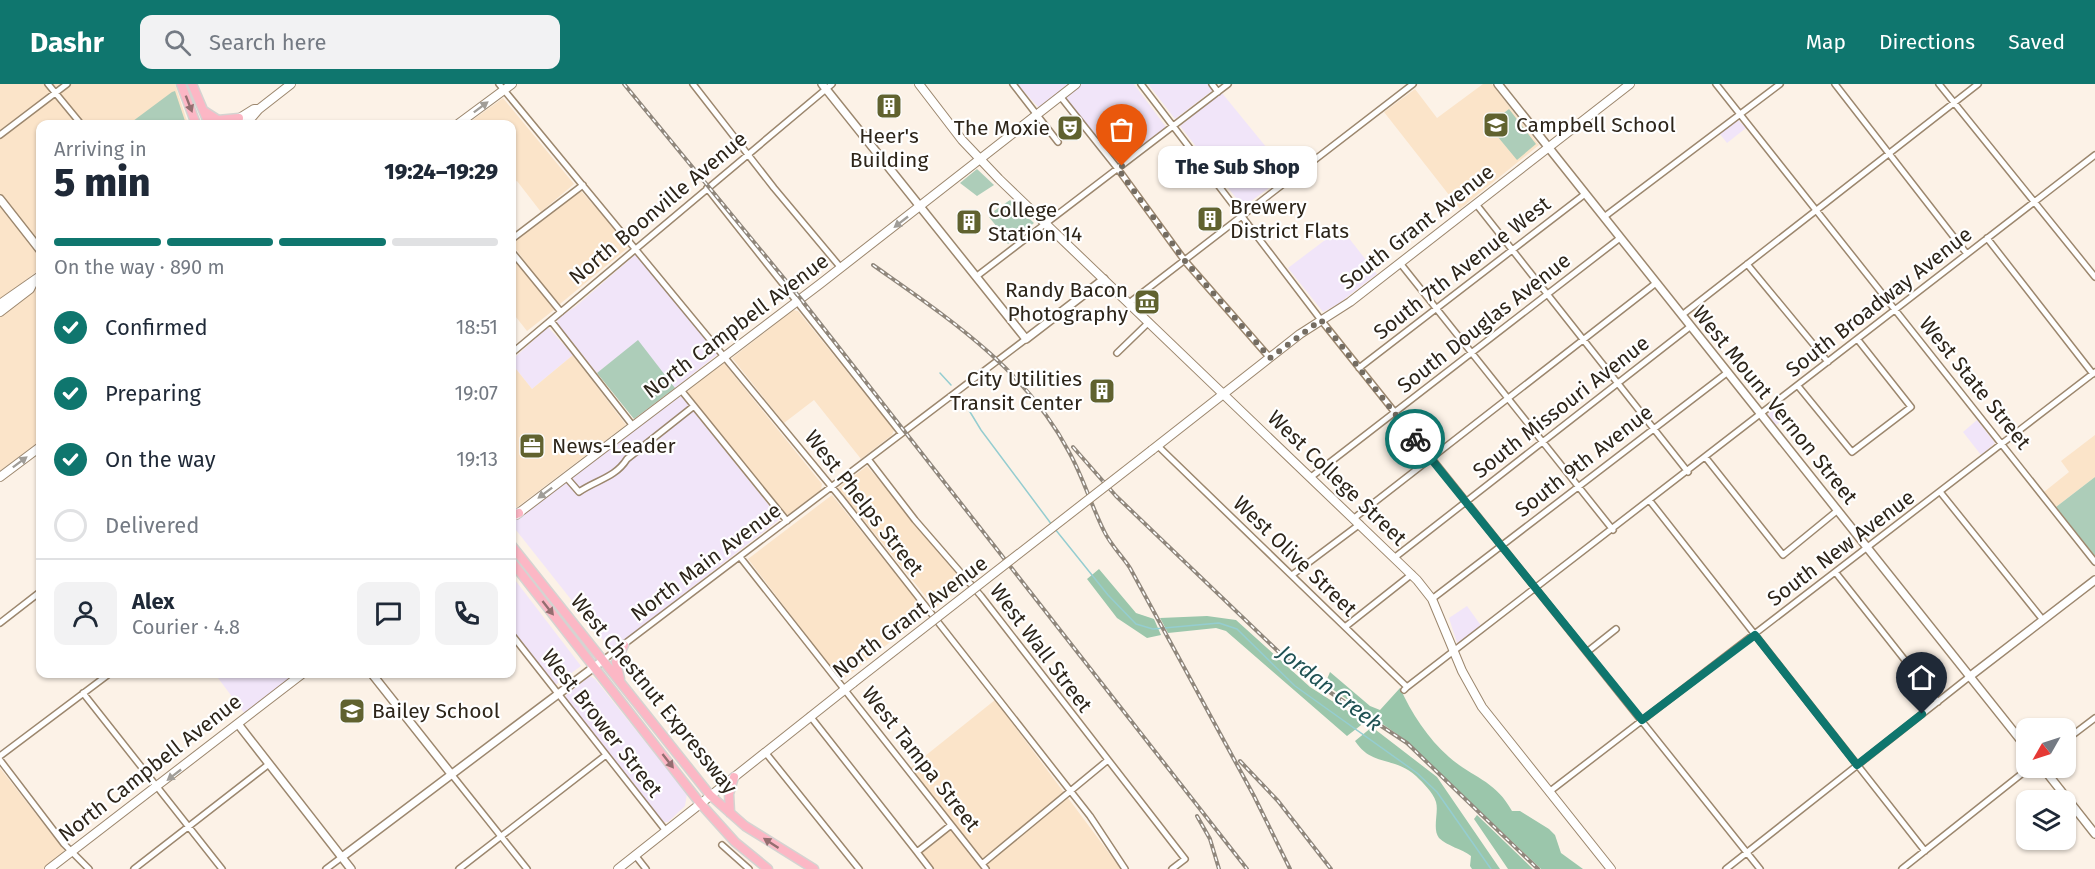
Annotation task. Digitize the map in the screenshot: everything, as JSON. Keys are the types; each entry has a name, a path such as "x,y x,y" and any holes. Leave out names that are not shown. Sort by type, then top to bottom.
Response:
{"main road":[{"path":"181,84 194,120"},
{"path":"192,84 207,120"},
{"path":"243,120 291,84"},
{"path":"463,120 501,87 512,84"},
{"name":"West College Street","path":"919,84 979,159 1412,574 1432,598 1467,680 1482,707 1611,869"},
{"name":"North Campbell Avenue","path":"516,514 841,268 1076,84"},
{"name":"South Grant Avenue","path":"1223,394 1321,320 1346,305 1630,84"},
{"path":"201,108 218,120"},
{"path":"0,304 26,284 36,279"},
{"path":"0,312 30,289 36,280"},
{"name":"North Grant Avenue","path":"618,869 1223,394"},
{"path":"0,477 36,450"},
{"name":"West Chestnut Expressway","path":"516,551 710,795 763,838 814,869"},
{"name":"West Chestnut Expressway","path":"516,567 700,803 735,842 768,869"},
{"path":"624,645 615,665 627,693"},
{"name":"North Campbell Avenue","path":"49,869 297,678"},
{"path":"730,813 729,794 734,777"}],"street":[{"path":"48,84 78,120"},
{"path":"0,135 67,84"},
{"path":"693,84 781,197 841,268"},
{"path":"1013,84 1058,142"},
{"path":"1141,84 1321,320 1760,869"},
{"path":"1212,84 1218,92"},
{"path":"977,276 1228,84"},
{"path":"1129,303 1413,84"},
{"name":"West Mount Vernon Street","path":"1498,84 2016,735"},
{"name":"West State Street","path":"1716,84 2095,562"},
{"path":"1604,217 1780,84"},
{"path":"1835,84 1967,254"},
{"path":"1940,84 2095,277"},
{"path":"1682,315 1978,84"},
{"path":"826,85 1026,339"},
{"name":"North Boonville Avenue","path":"516,350 826,85"},
{"name":"West Phelps Street","path":"501,87 637,248 831,487 1070,791 1125,869"},
{"path":"1060,96 1118,169 1185,261 1270,358"},
{"name":"South Broadway Avenue","path":"1405,688 1613,530 2095,155"},
{"path":"516,236 583,184"},
{"path":"707,188 901,433"},
{"name":"South 7th Avenue West","path":"1359,368 1585,194"},
{"path":"0,199 36,245"},
{"path":"1476,204 1688,472"},
{"name":"South Douglas Avenue","path":"1311,477 1620,238"},
{"path":"1987,238 2094,373"},
{"path":"516,257 561,312"},
{"path":"1400,263 1613,530"},
{"path":"2088,269 2095,263"},
{"path":"1747,264 1827,362"},
{"name":"North Main Avenue","path":"326,869 1104,279"},
{"path":"1353,519 1506,397 1656,283"},
{"path":"550,321 633,426"},
{"path":"1117,353 1149,322"},
{"name":"South Missouri Avenue","path":"1394,558 1691,326"},
{"path":"1798,386 1852,452 1911,407 1858,340"},
{"name":"South 9th Avenue","path":"1432,598 1728,372"},
{"name":"South New Avenue","path":"1549,792 1941,493 2094,373"},
{"path":"681,390 787,521"},
{"path":"566,477 579,492 594,482 604,481 620,469 627,459 694,406"},
{"name":"West Olive Street","path":"1155,448 1292,575 1405,688"},
{"path":"1706,458 1783,555 1838,510"},
{"name":"West Wall Street","path":"868,459 915,520 981,596 1185,859 1172,869"},
{"path":"1941,493 2043,620"},
{"path":"1650,501 1925,851"},
{"path":"1292,575 1360,524"},
{"name":"West Tampa Street","path":"740,557 984,866"},
{"path":"1836,573 1938,702"},
{"path":"1345,627 1412,574"},
{"path":"1726,869 2095,580"},
{"path":"0,623 36,595"},
{"path":"1587,652 1616,629"},
{"name":"West Brower Street","path":"516,640 666,831"},
{"path":"89,869 72,851 0,758 104,678"},
{"path":"375,678 527,869"},
{"path":"83,693 222,869"},
{"path":"810,716 930,869"},
{"path":"2076,732 2095,718"},
{"path":"238,724 351,869"},
{"path":"765,752 858,869"},
{"path":"459,869 606,755"},
{"path":"984,866 1108,760"},
{"path":"134,869 269,764"},
{"path":"1902,869 2016,778"},
{"path":"2051,778 2095,834"},
{"path":"917,852 951,825"},
{"path":"722,846 749,869"},
{"path":"635,855 646,869"}],"shaded area":[{"path":"0,84 175,84 187,120 36,120 36,272 0,300"},
{"path":"1017,84 1068,84 1039,108"},
{"path":"1081,84 1134,84 1166,127 1118,163 1067,99 1067,95"},
{"path":"1148,84 1210,84 1213,90 1175,119"},
{"path":"1483,84 1492,84 1539,145 1460,209 1384,112 1415,89 1437,118"},
{"path":"1222,93 1288,174 1243,207 1180,126"},
{"path":"503,98 574,184 541,212 516,181 516,120 473,120"},
{"path":"1737,119 1746,128 1727,143 1719,133"},
{"path":"581,191 630,246 560,304 545,289 516,249 516,241"},
{"path":"1341,228 1377,274 1338,304 1323,312 1288,268"},
{"path":"636,254 718,354 675,388 638,341 597,373 557,323 558,318 575,307"},
{"path":"516,259 555,309 527,331 516,317"},
{"path":"36,288 36,444 0,471 0,316"},
{"path":"793,310 798,311 894,430 892,435 861,459 814,400 784,423 732,358"},
{"path":"548,327 573,355 532,389 516,369 516,356"},
{"path":"573,355 626,425 516,508 516,369 532,389"},
{"path":"724,363 822,484 821,490 788,515 783,514 687,393 689,388"},
{"path":"681,396 780,519 611,650 516,530 516,518"},
{"path":"1780,405 1788,415 1775,426 1768,414"},
{"path":"1977,420 1995,443 1981,455 1963,432"},
{"path":"2095,435 2095,477 2056,507 2044,492 2069,472 2061,461"},
{"path":"867,466 966,583 935,608 838,488"},
{"path":"832,495 927,613 841,681 748,559"},
{"path":"516,581 581,666 554,686 516,637"},
{"path":"1467,606 1482,627 1457,643 1449,618"},
{"path":"590,676 595,679 687,794 685,806 668,822 661,822 566,699 566,695"},
{"path":"218,678 293,678 245,714"},
{"path":"995,700 1121,869 932,869 920,854 955,825 910,768"},
{"path":"0,768 64,850 63,854 43,869 0,869"}],"green space":[{"path":"175,91 185,120 134,120"},
{"path":"1509,109 1536,144 1517,160 1488,125"},
{"path":"977,169 994,185 977,196 960,183"},
{"path":"1010,200 1034,223 1008,244 995,229 997,227 989,217"},
{"path":"638,340 675,388 634,419 597,373"},
{"path":"2095,477 2095,556 2056,507"},
{"path":"1099,569 1136,613 1154,619 1161,635 1147,638 1117,618 1087,579"},
{"path":"1207,616 1236,620 1310,687 1365,722 1347,736 1226,631 1216,628 1168,633 1160,618"},
{"path":"1330,672 1370,706 1380,710 1400,688 1421,725 1441,750 1498,792 1512,811 1520,811 1549,829 1555,835 1561,853 1583,869 1541,869 1404,739 1325,684"},
{"path":"1372,727 1437,777 1500,869 1472,869 1471,856 1439,838 1436,830 1436,802 1428,788 1408,770 1369,755 1355,741"},
{"path":"1477,815 1533,869 1508,869 1474,819"}],"waterway":[{"name":"Jordan Creek","path":"940,373 951,385"},
{"name":"Jordan Creek","path":"964,402 981,430 1052,525"},
{"name":"Jordan Creek","path":"1055,529 1108,595 1136,624 1153,629 1219,623 1237,629 1295,686 1417,773 1437,792 1491,869"}],"railway":[{"path":"624,84 801,299 1247,869"},
{"path":"873,265 983,347 1030,395 1051,422 1074,462 1107,536 1130,568 1254,796 1290,869"},
{"path":"1073,447 1116,496 1283,656 1322,687 1407,743 1538,869"},
{"path":"1240,761 1278,801 1331,869"},
{"path":"1197,816 1210,839 1219,869"}],"way so far":[{"path":"1122,166 1118,169 1185,261 1270,358 1321,320 1415,439"}],"place":[{"name":"Heer's Building","path":"889,106"},
{"name":"Campbell School","path":"1496,125"},
{"name":"The Moxie","path":"1070,128"},
{"name":"The Sub Shop","path":"1122,166"},
{"name":"Brewery District Flats","path":"1210,219"},
{"name":"College Station 14","path":"969,222"},
{"name":"Randy Bacon Photography","path":"1147,302"},
{"name":"City Utilities Transit Center","path":"1102,391"},
{"name":"News-Leader","path":"532,446"},
{"name":"Bailey School","path":"352,711"}],"route":[{"path":"1415,439 1642,720 1755,635 1857,765 1922,714"}]}
